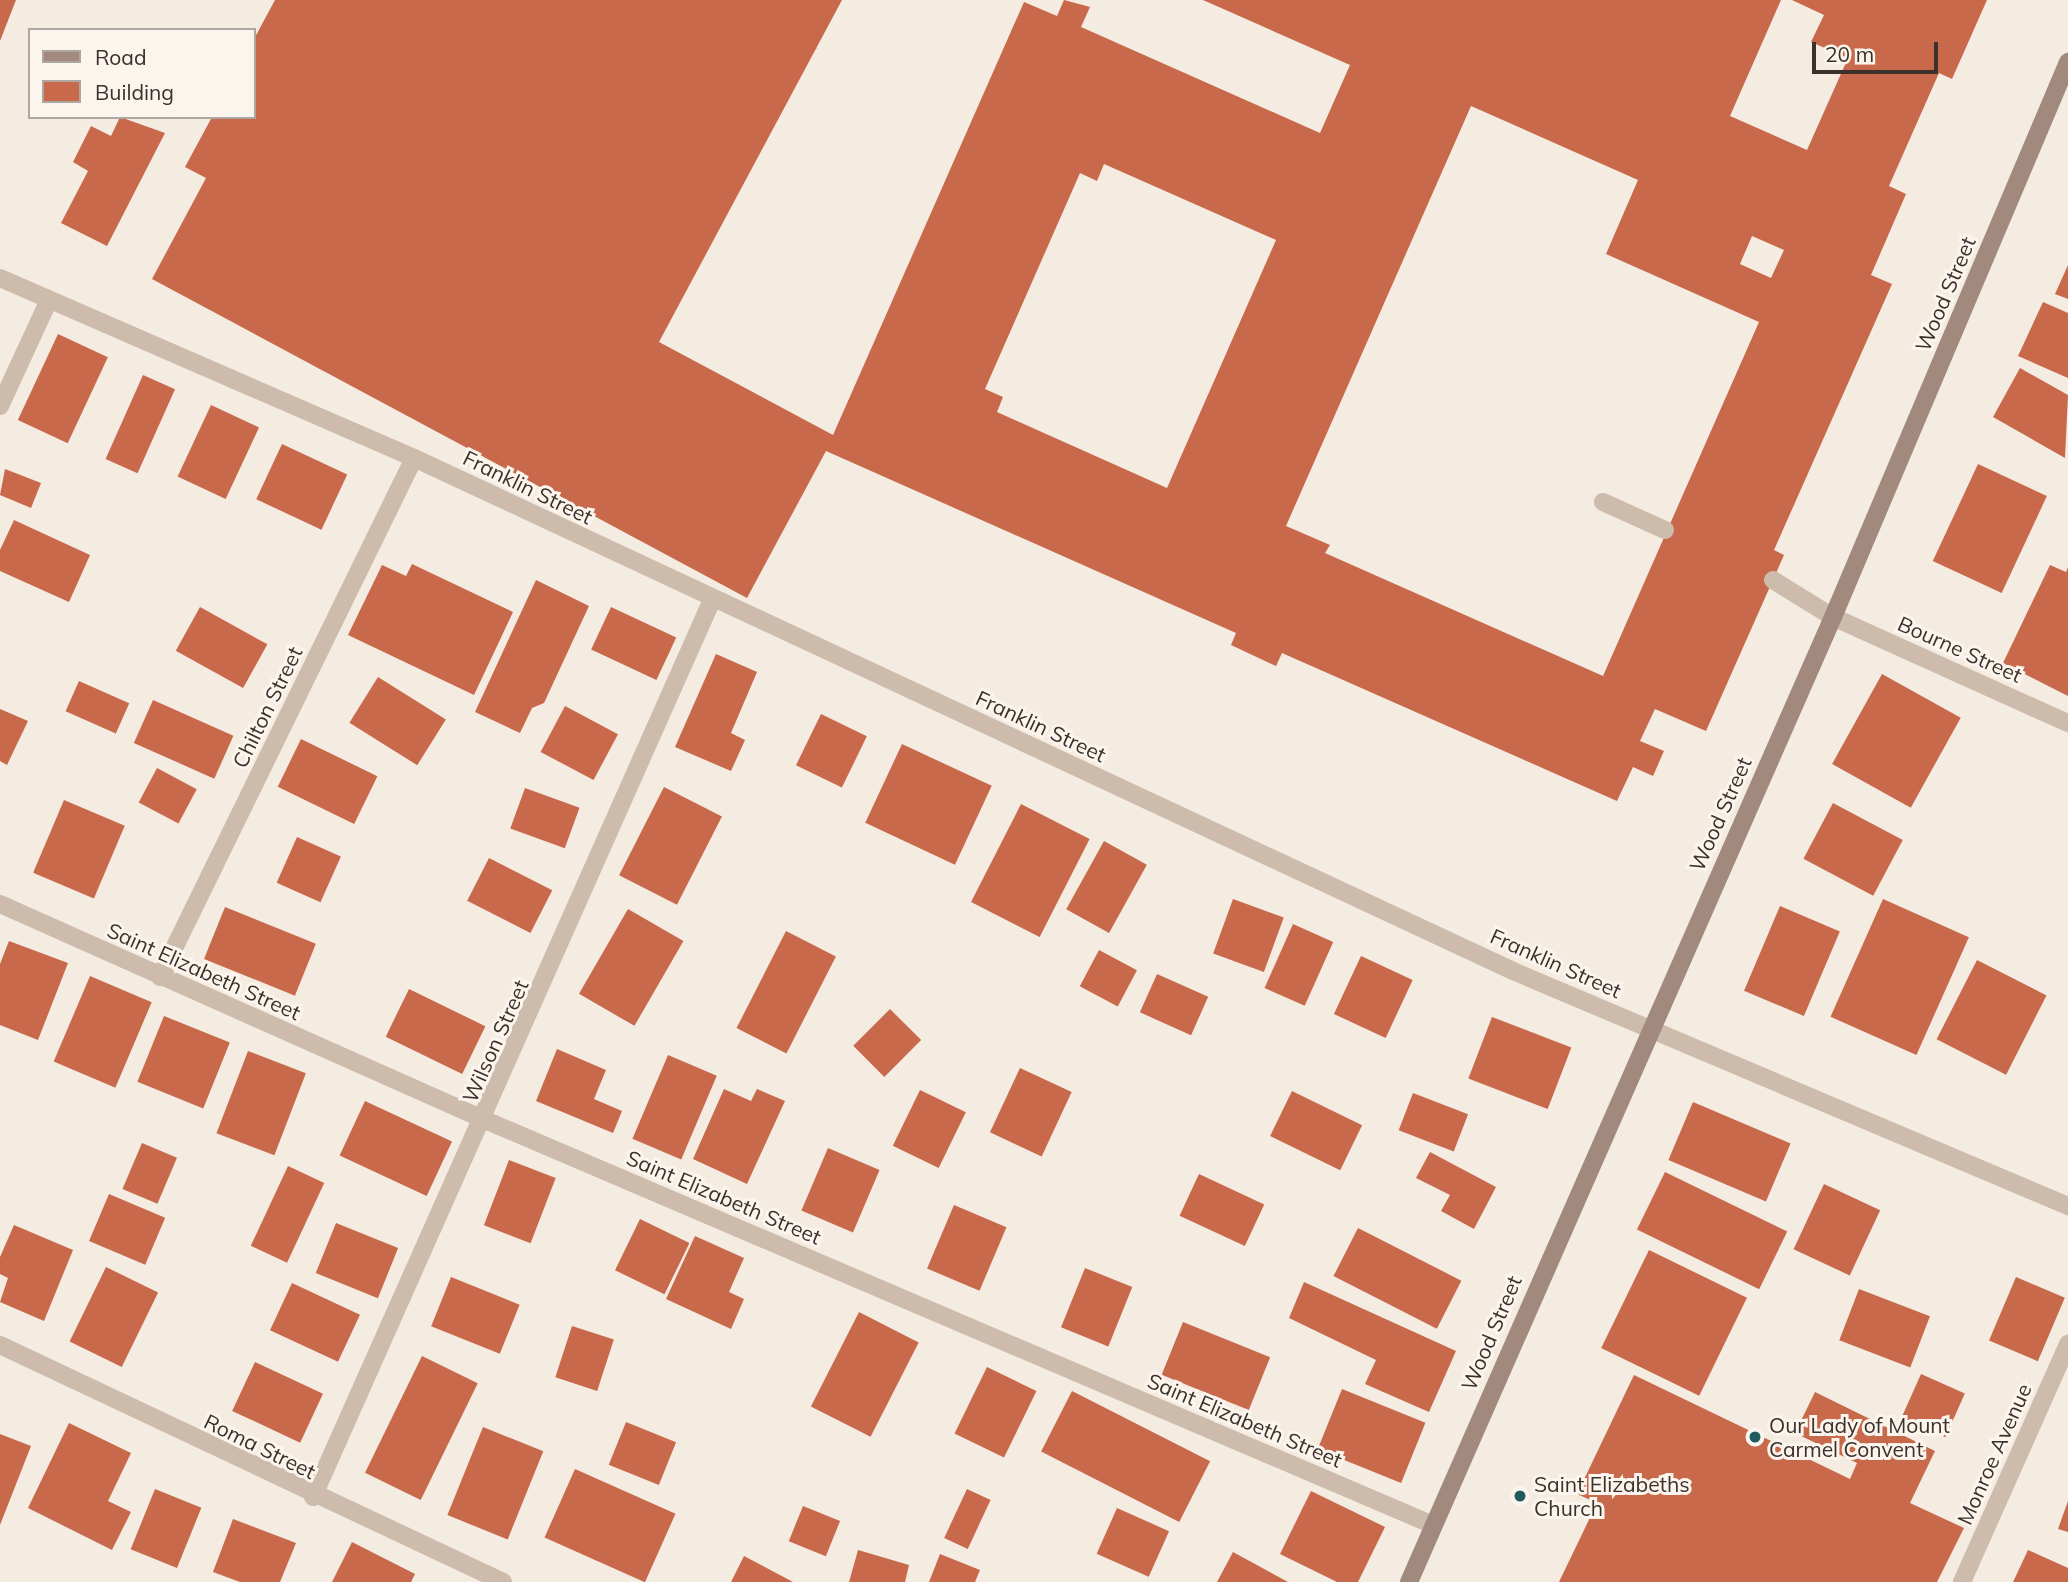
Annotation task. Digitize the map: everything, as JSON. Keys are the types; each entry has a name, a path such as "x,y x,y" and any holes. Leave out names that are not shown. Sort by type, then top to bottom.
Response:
{"main road":[{"name":"Wood Street","path":"1409,1582 1648,1027 1833,617 2068,62"}],"street":[{"name":"Franklin Street","path":"0,278 414,458 712,600 1648,1027 2068,1206"},
{"path":"0,406 49,299"},
{"name":"Chilton Street","path":"160,976 414,458"},
{"path":"1603,502 1665,530"},
{"name":"Bourne Street","path":"1773,580 1833,617 2068,723"},
{"name":"Wilson Street","path":"313,1497 485,1120 712,600"},
{"name":"Saint Elizabeth Street","path":"0,904 485,1120 1433,1525"},
{"name":"Monroe Avenue","path":"1962,1582 2068,1344"},
{"name":"Roma Street","path":"0,1345 313,1497 503,1582"}],"building":[{"path":"0,0 16,0 0,41"},
{"path":"275,0 842,0 659,342 833,435 1024,2 1057,16 1064,0 1090,7 1081,27 1320,133 1350,65 1203,0 1781,0 1730,116 1807,150 1848,58 1811,42 1824,15 1792,0 1987,0 1952,79 1939,73 1889,186 1906,194 1871,275 1892,284 1774,550 1784,555 1706,731 1655,709 1640,741 1664,751 1653,776 1633,767 1617,801 1282,653 1276,666 1231,645 1236,633 826,451 747,598 152,279 206,178 185,167 211,119 256,119 256,35","holes":["1471,106 1638,180 1606,254 1759,322 1603,676 1325,553 1330,545 1286,526","1104,164 1276,240 1167,488 997,412 1003,397 985,389 1080,173 1097,181","1752,236 1784,250 1771,278 1740,264"]},
{"path":"119,119 165,133 107,246 61,223 88,171 73,162 91,126 111,136"},
{"path":"2068,265 2068,299 2055,294"},
{"path":"2043,302 2068,313 2068,378 2018,356"},
{"path":"58,334 108,357 68,443 18,420"},
{"path":"2020,368 2068,395 2065,458 1993,417"},
{"path":"143,375 175,389 138,473 106,459"},
{"path":"211,405 259,427 226,499 178,477"},
{"path":"282,444 347,474 321,530 256,499"},
{"path":"1978,464 2047,496 2002,593 1933,561"},
{"path":"5,469 41,483 31,508 0,495"},
{"path":"14,520 90,555 69,602 0,571 0,550"},
{"path":"412,564 513,612 474,695 348,635 382,565 406,576"},
{"path":"2050,565 2066,572 2068,567 2068,696 2003,663"},
{"path":"536,580 589,606 544,703 532,708 520,733 475,712"},
{"path":"200,607 267,644 243,688 176,651"},
{"path":"611,607 676,637 656,680 591,650"},
{"path":"716,654 757,672 731,733 745,740 731,771 675,747"},
{"path":"1882,674 1961,718 1911,808 1832,764"},
{"path":"378,677 446,719 417,765 349,723"},
{"path":"79,681 129,703 116,734 66,711"},
{"path":"153,700 233,736 214,779 134,743"},
{"path":"565,706 618,734 594,780 541,752"},
{"path":"0,709 28,721 7,765 0,761"},
{"path":"821,714 867,736 842,788 796,765"},
{"path":"301,739 377,776 354,824 278,787"},
{"path":"902,744 992,786 955,865 865,823"},
{"path":"157,768 197,789 178,824 139,802"},
{"path":"664,787 722,817 677,905 619,875"},
{"path":"525,788 580,808 565,848 510,828"},
{"path":"64,800 125,826 94,899 33,873"},
{"path":"1833,803 1903,840 1873,896 1803,859"},
{"path":"1021,804 1090,839 1040,937 971,902"},
{"path":"297,837 341,857 321,902 277,883"},
{"path":"1104,841 1147,865 1109,933 1066,909"},
{"path":"489,858 552,890 530,933 467,901"},
{"path":"1233,899 1284,917 1264,972 1213,954"},
{"path":"1883,899 1969,937 1916,1055 1831,1017"},
{"path":"1780,906 1840,931 1804,1016 1744,991"},
{"path":"225,907 316,944 295,996 204,959"},
{"path":"628,909 683,941 634,1026 579,994"},
{"path":"1293,924 1333,942 1305,1006 1265,988"},
{"path":"786,931 836,956 786,1054 737,1028"},
{"path":"9,941 68,963 38,1040 0,1025 0,964"},
{"path":"1099,950 1137,970 1118,1006 1080,986"},
{"path":"1361,956 1413,980 1386,1038 1334,1014"},
{"path":"1977,960 2046,995 2006,1075 1937,1039"},
{"path":"1157,974 1208,997 1191,1035 1140,1012"},
{"path":"90,976 152,1002 115,1088 54,1062"},
{"path":"409,989 485,1026 462,1074 386,1037"},
{"path":"890,1009 921,1040 884,1077 853,1046"},
{"path":"164,1016 230,1043 203,1108 137,1082"},
{"path":"1492,1017 1571,1047 1548,1109 1468,1079"},
{"path":"557,1049 606,1070 594,1099 622,1111 613,1133 536,1101"},
{"path":"248,1051 306,1073 274,1155 216,1133"},
{"path":"668,1055 717,1076 681,1159 632,1139"},
{"path":"1020,1068 1072,1092 1042,1156 990,1132"},
{"path":"724,1089 751,1101 757,1089 785,1101 747,1184 693,1159"},
{"path":"920,1090 966,1112 939,1168 893,1146"},
{"path":"1292,1091 1362,1125 1340,1170 1270,1136"},
{"path":"1413,1093 1468,1114 1454,1151 1399,1130"},
{"path":"365,1101 452,1142 427,1196 340,1155"},
{"path":"1693,1102 1791,1143 1766,1201 1668,1160"},
{"path":"142,1143 177,1158 157,1204 122,1189"},
{"path":"828,1148 880,1170 853,1232 801,1211"},
{"path":"1430,1152 1496,1187 1474,1229 1441,1211 1450,1195 1416,1178"},
{"path":"509,1160 556,1178 531,1243 484,1225"},
{"path":"288,1166 324,1183 287,1263 251,1246"},
{"path":"1665,1172 1787,1232 1759,1289 1637,1230"},
{"path":"1199,1174 1264,1204 1245,1246 1180,1216"},
{"path":"1824,1184 1880,1210 1850,1275 1794,1249"},
{"path":"109,1194 165,1218 145,1265 89,1241"},
{"path":"954,1205 1006,1227 980,1291 927,1269"},
{"path":"640,1219 689,1243 664,1294 615,1270"},
{"path":"336,1223 398,1248 378,1298 316,1273"},
{"path":"14,1225 73,1250 44,1321 0,1302 8,1278 0,1274 0,1257"},
{"path":"1358,1228 1461,1281 1437,1329 1333,1276"},
{"path":"695,1236 744,1258 729,1292 744,1299 731,1329 666,1299"},
{"path":"1649,1250 1747,1298 1699,1396 1601,1348"},
{"path":"106,1267 158,1292 122,1367 70,1342"},
{"path":"1085,1268 1132,1287 1108,1346 1061,1327"},
{"path":"451,1277 520,1305 500,1354 431,1326"},
{"path":"2016,1277 2065,1298 2038,1361 1989,1341"},
{"path":"1304,1282 1456,1351 1429,1412 1365,1384 1376,1360 1289,1318"},
{"path":"292,1283 360,1315 338,1362 270,1330"},
{"path":"1859,1289 1930,1316 1910,1368 1839,1340"},
{"path":"859,1312 919,1342 871,1437 811,1406"},
{"path":"1183,1322 1270,1357 1249,1410 1162,1375"},
{"path":"572,1326 614,1340 597,1391 555,1377"},
{"path":"422,1356 478,1383 421,1500 365,1473"},
{"path":"255,1362 323,1394 300,1443 232,1411"},
{"path":"987,1367 1036,1391 1004,1458 955,1434"},
{"path":"1921,1374 1965,1394 1945,1437 1901,1418"},
{"path":"1634,1375 1850,1479 1857,1463 1795,1433 1815,1392 1935,1451 1910,1503 1964,1528 1937,1582 1559,1582 1597,1503 1577,1494"},
{"path":"1342,1389 1425,1423 1401,1483 1318,1449"},
{"path":"1072,1391 1210,1461 1179,1522 1041,1452"},
{"path":"626,1422 676,1442 659,1485 609,1465"},
{"path":"69,1423 131,1453 108,1501 131,1512 112,1550 28,1508"},
{"path":"483,1427 543,1451 508,1539 447,1515"},
{"path":"0,1434 31,1446 0,1525"},
{"path":"575,1469 675,1514 645,1582 544,1538"},
{"path":"155,1489 201,1508 177,1568 131,1549"},
{"path":"967,1489 991,1500 968,1549 944,1538"},
{"path":"1311,1491 1385,1527 1358,1582 1337,1582 1280,1554"},
{"path":"2068,1501 2068,1532 2058,1529"},
{"path":"803,1506 840,1521 826,1556 789,1541"},
{"path":"1117,1508 1169,1531 1149,1577 1097,1554"},
{"path":"233,1519 296,1543 280,1582 240,1582 213,1572"},
{"path":"352,1542 415,1574 411,1582 332,1582"},
{"path":"858,1550 909,1565 905,1582 849,1582"},
{"path":"2028,1550 2068,1568 2068,1582 2013,1582"},
{"path":"1233,1552 1288,1582 1217,1582"},
{"path":"940,1554 980,1570 975,1582 929,1582"},
{"path":"744,1556 793,1582 731,1582"}],"place":[{"name":"Our Lady of Mount Carmel Convent","path":"1755,1437"},
{"name":"Saint Elizabeths Church","path":"1520,1496"}]}
